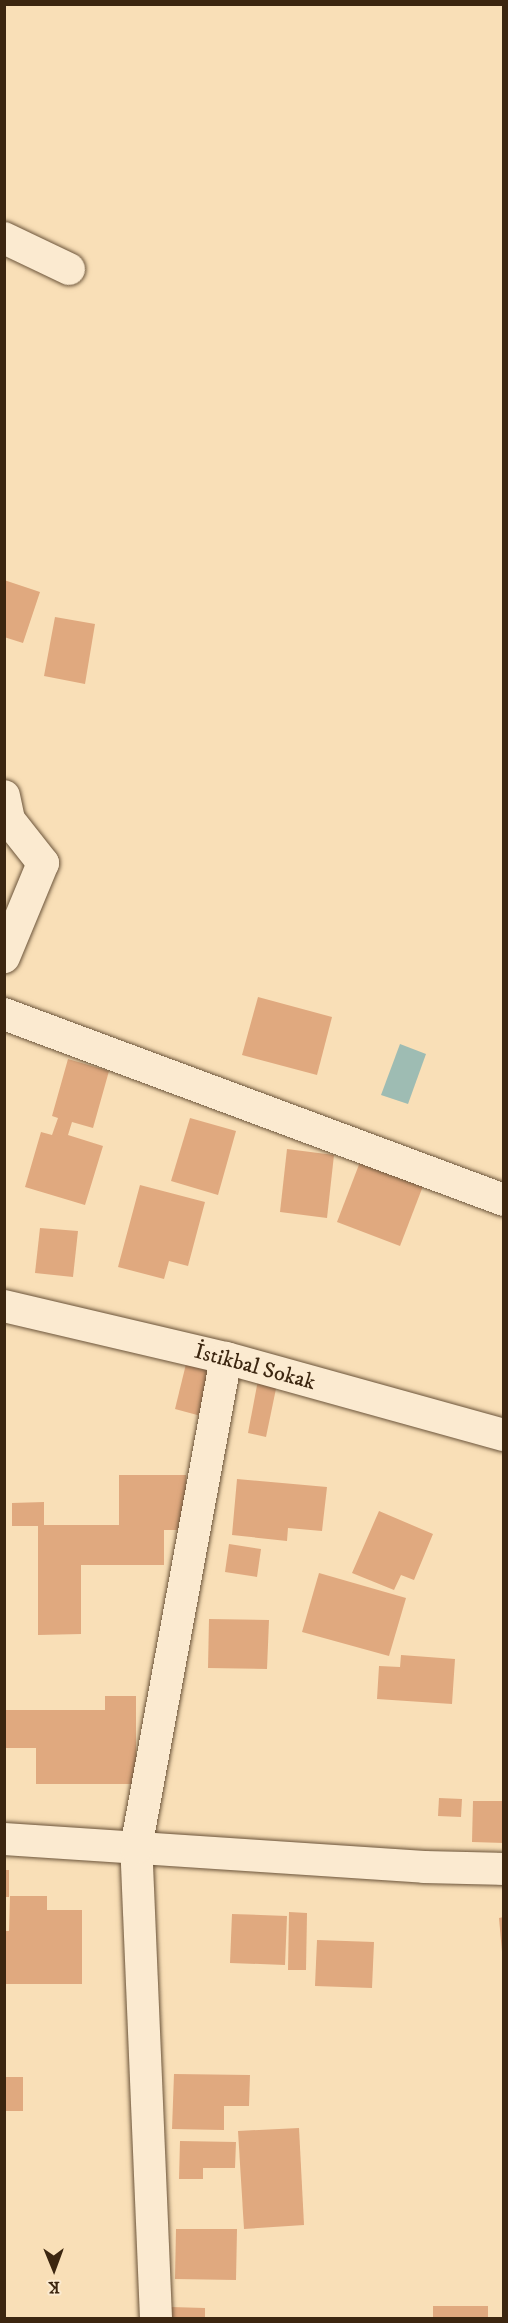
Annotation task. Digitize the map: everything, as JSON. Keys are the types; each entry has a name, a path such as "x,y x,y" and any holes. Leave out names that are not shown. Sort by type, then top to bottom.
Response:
{"street":[{"path":"4,238 69,268"},
{"path":"4,796 9,820 44,864 4,957"},
{"path":"4,1014 504,1200"},
{"name":"İstikbal Sokak","path":"4,1306 226,1358 504,1436"},
{"path":"156,2319 136,1848 226,1358"},
{"path":"4,1839 424,1867 504,1869"}],"water":[{"path":"400,1044 426,1054 408,1104 381,1095"}],"building":[{"path":"4,580 40,592 23,643 4,637"},
{"path":"55,617 95,624 85,684 44,676"},
{"path":"258,997 332,1017 317,1075 242,1055"},
{"path":"68,1059 109,1071 93,1128 72,1122 68,1135 103,1146 85,1205 25,1187 41,1132 52,1135 58,1118 52,1116"},
{"path":"190,1118 236,1131 218,1195 171,1181"},
{"path":"287,1149 334,1155 327,1218 280,1212"},
{"path":"360,1162 423,1186 400,1246 337,1222"},
{"path":"140,1185 205,1202 188,1266 169,1261 164,1279 118,1267"},
{"path":"40,1228 78,1231 73,1277 35,1273"},
{"path":"186,1364 212,1370 201,1416 175,1409"},
{"path":"259,1375 278,1379 266,1437 248,1433"},
{"path":"119,1475 186,1475 187,1530 164,1530 164,1565 81,1565 81,1634 38,1635 38,1526 12,1526 12,1503 44,1502 44,1525 119,1525"},
{"path":"237,1479 327,1487 322,1531 288,1528 287,1541 232,1535"},
{"path":"379,1511 433,1534 414,1580 401,1575 394,1590 352,1573"},
{"path":"229,1544 261,1549 257,1577 225,1572"},
{"path":"319,1573 406,1598 389,1656 302,1632"},
{"path":"209,1619 269,1620 267,1669 208,1668"},
{"path":"401,1655 455,1659 452,1704 377,1699 379,1666 400,1667"},
{"path":"105,1696 136,1696 136,1784 36,1784 36,1748 4,1748 4,1710 105,1710"},
{"path":"439,1798 462,1799 461,1817 438,1816"},
{"path":"473,1801 504,1801 504,1843 472,1842"},
{"path":"4,1870 9,1870 9,1897 4,1897"},
{"path":"10,1896 47,1896 47,1910 82,1910 82,1984 4,1984 4,1931 9,1931"},
{"path":"289,1912 307,1913 306,1970 288,1970"},
{"path":"232,1914 287,1916 285,1965 230,1963"},
{"path":"504,1917 504,1952 502,1952 499,1918"},
{"path":"317,1940 374,1942 372,1988 315,1986"},
{"path":"174,2074 250,2075 249,2106 224,2106 224,2130 172,2129"},
{"path":"4,2077 23,2077 23,2111 4,2111"},
{"path":"299,2128 304,2225 244,2229 238,2131"},
{"path":"180,2141 236,2142 235,2168 203,2168 203,2179 179,2179"},
{"path":"176,2229 237,2229 236,2280 175,2279"},
{"path":"433,2306 488,2306 488,2318 433,2318"},
{"path":"171,2307 205,2308 205,2318 171,2318"}]}
